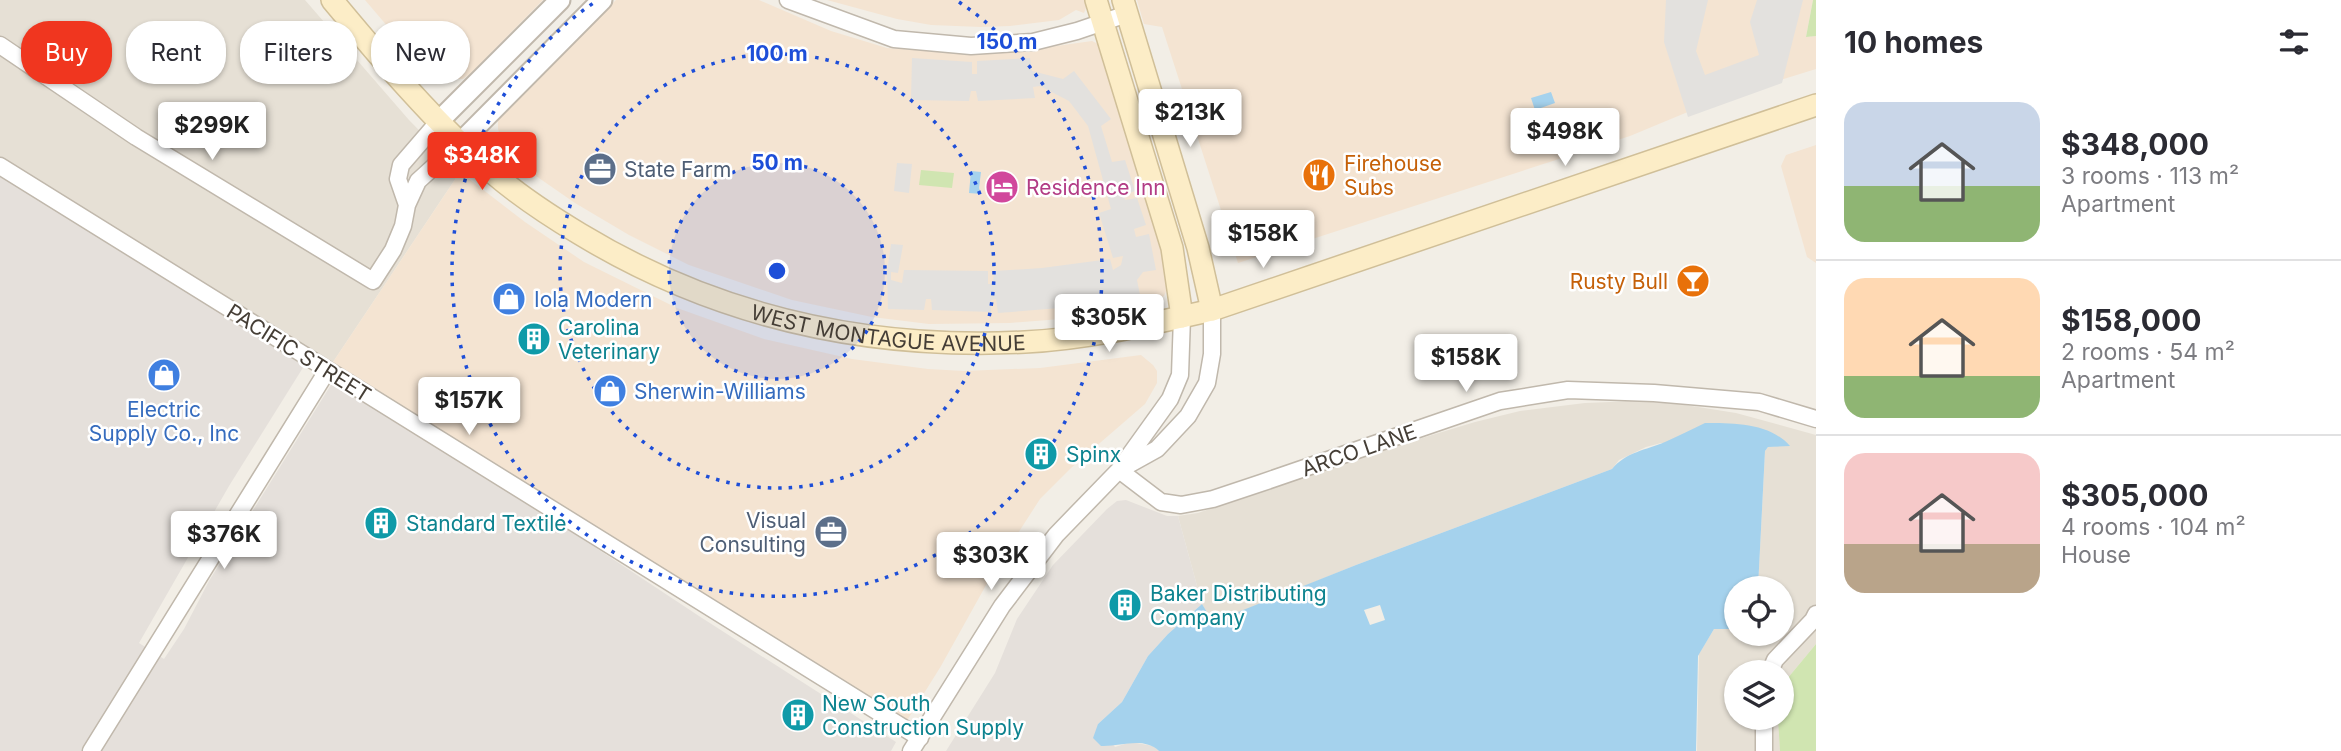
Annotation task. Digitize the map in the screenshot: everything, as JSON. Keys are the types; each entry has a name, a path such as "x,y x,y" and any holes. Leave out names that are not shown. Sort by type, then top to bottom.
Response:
{"main road":[{"name":"WEST MONTAGUE AVENUE","path":"332,0 439,121 494,174 534,206 619,257 701,295 799,324 887,340 956,344 1027,342 1113,332 1212,310 1816,105"},
{"path":"1096,0 1172,248 1182,317"},
{"path":"1125,7 1196,239 1212,310"}],"street":[{"path":"407,205 398,179 401,165 439,121 560,0"},
{"path":"0,45 136,138 373,281 393,250 403,226 407,205 418,181 461,142 602,0"},
{"path":"788,0 894,39 971,46 1033,42 1103,22 1125,7"},
{"name":"PACIFIC STREET","path":"0,166 916,744"},
{"path":"1119,470 1157,449 1188,416 1207,383 1212,354 1212,310"},
{"path":"916,744 1002,606 1056,535 1119,470 1170,399 1180,374 1182,317"},
{"path":"91,751 327,371"},
{"name":"ARCO LANE","path":"1119,470 1161,502 1181,505 1213,499 1500,401 1568,390 1654,393 1759,402 1816,419"},
{"path":"1775,660 1816,614"},
{"path":"1764,730 1764,751"}],"shaded area":[{"path":"0,0 305,0 323,21 240,21 240,84 357,84 357,60 371,76 371,84 378,84 460,172 327,371 0,166"},
{"path":"365,0 543,0 470,74 470,21 383,21"},
{"path":"616,0 759,0 831,31 887,48 961,53 1028,50 1092,41 1098,44 1165,255 1168,287 1164,296 1144,305 1061,319 929,324 872,317 792,300 689,265 629,235 536,176 503,146 498,129 498,120 506,109"},
{"path":"827,0 1086,0 1086,8 1084,13 1076,10 1059,20 981,27 931,25 897,19"},
{"path":"1137,0 1813,0 1806,37 1816,36 1816,69 1719,99 1630,136 1238,263 1162,27 1144,24"},
{"path":"1666,0 1708,0 1696,51 1705,75 1759,55 1750,22 1757,0 1803,0 1782,83 1688,117 1664,42"},
{"path":"912,58 972,62 972,74 977,74 977,61 1030,58 1032,71 1063,79 1074,71 1111,119 1101,126 1112,162 1125,160 1135,191 1124,195 1125,200 1137,198 1146,225 1134,229 1136,237 1149,234 1156,270 1143,272 1137,280 1140,295 1060,308 998,313 996,299 991,300 991,312 932,310 931,299 926,299 924,310 888,309 887,272 891,244 903,245 898,273 891,272 891,280 902,283 904,270 988,271 988,284 993,284 994,271 1110,259 1113,270 1121,265 1123,256 1113,258 1099,213 1111,209 1088,126 1069,101 1040,86 1033,87 1035,98 978,101 976,91 971,91 969,101 911,100"},
{"path":"1816,145 1816,263 1807,257 1781,166 1786,155"},
{"path":"897,163 912,164 909,193 894,191"},
{"path":"0,166 304,366 229,486 139,643 164,659 184,629 209,581 334,380 896,742 891,751 0,751"},
{"path":"460,172 525,222 584,262 677,308 764,339 852,359 964,371 1040,368 1141,355 1157,371 1157,383 1145,404 1071,468 1040,499 995,569 941,666 903,727 327,371"},
{"path":"1636,401 1679,404 1736,413 1816,435 1816,644 1794,671 1794,660 1724,660 1724,730 1779,730 1780,751 1697,751 1699,654 1714,629 1724,629 1724,646 1794,646 1794,576 1759,576 1765,451 1768,447 1789,445 1661,443 1646,447 1619,460 1612,469 1356,565 1213,623 1202,604 1178,516 1198,513 1353,459 1475,422 1520,411 1585,403"},
{"name":"Baker Distributing Company","path":"1126,500 1167,516 1178,516 1202,604 1148,656 1122,702 1098,724 1115,747 1131,742 1153,746 1159,751 946,751 995,673 1017,619 1053,565 1107,509 1117,501"}],"green space":[{"path":"1813,0 1816,0 1816,36 1806,37"},
{"path":"921,170 954,173 952,188 919,185"},
{"path":"1816,644 1816,751 1780,751 1779,730 1794,730 1794,671"}],"water":[{"path":"1551,92 1555,103 1535,110 1531,98"},
{"path":"971,171 981,172 981,194 969,193"},
{"path":"1705,423 1739,424 1772,433 1790,446 1768,447 1765,451 1759,576 1724,576 1724,629 1714,629 1698,656 1696,751 1159,751 1139,743 1101,746 1093,738 1098,724 1122,702 1148,656 1202,604 1213,622 1612,469 1630,455"}],"pier":[{"path":"1380,605 1385,620 1370,625 1364,610"}],"place":[{"name":"State Farm","path":"600,169"},
{"name":"Firehouse Subs","path":"1319,175"},
{"name":"Residence Inn","path":"1002,187"},
{"name":"Rusty Bull","path":"1693,281"},
{"name":"Iola Modern","path":"509,299"},
{"name":"Carolina Veterinary","path":"534,339"},
{"name":"Electric Supply Co., Inc","path":"164,375"},
{"name":"Sherwin-Williams","path":"610,391"},
{"name":"Spinx","path":"1041,454"},
{"name":"Standard Textile","path":"381,523"},
{"name":"Visual Consulting","path":"831,532"},
{"name":"Baker Distributing Company","path":"1125,605"},
{"name":"New South Construction Supply","path":"798,715"}]}
